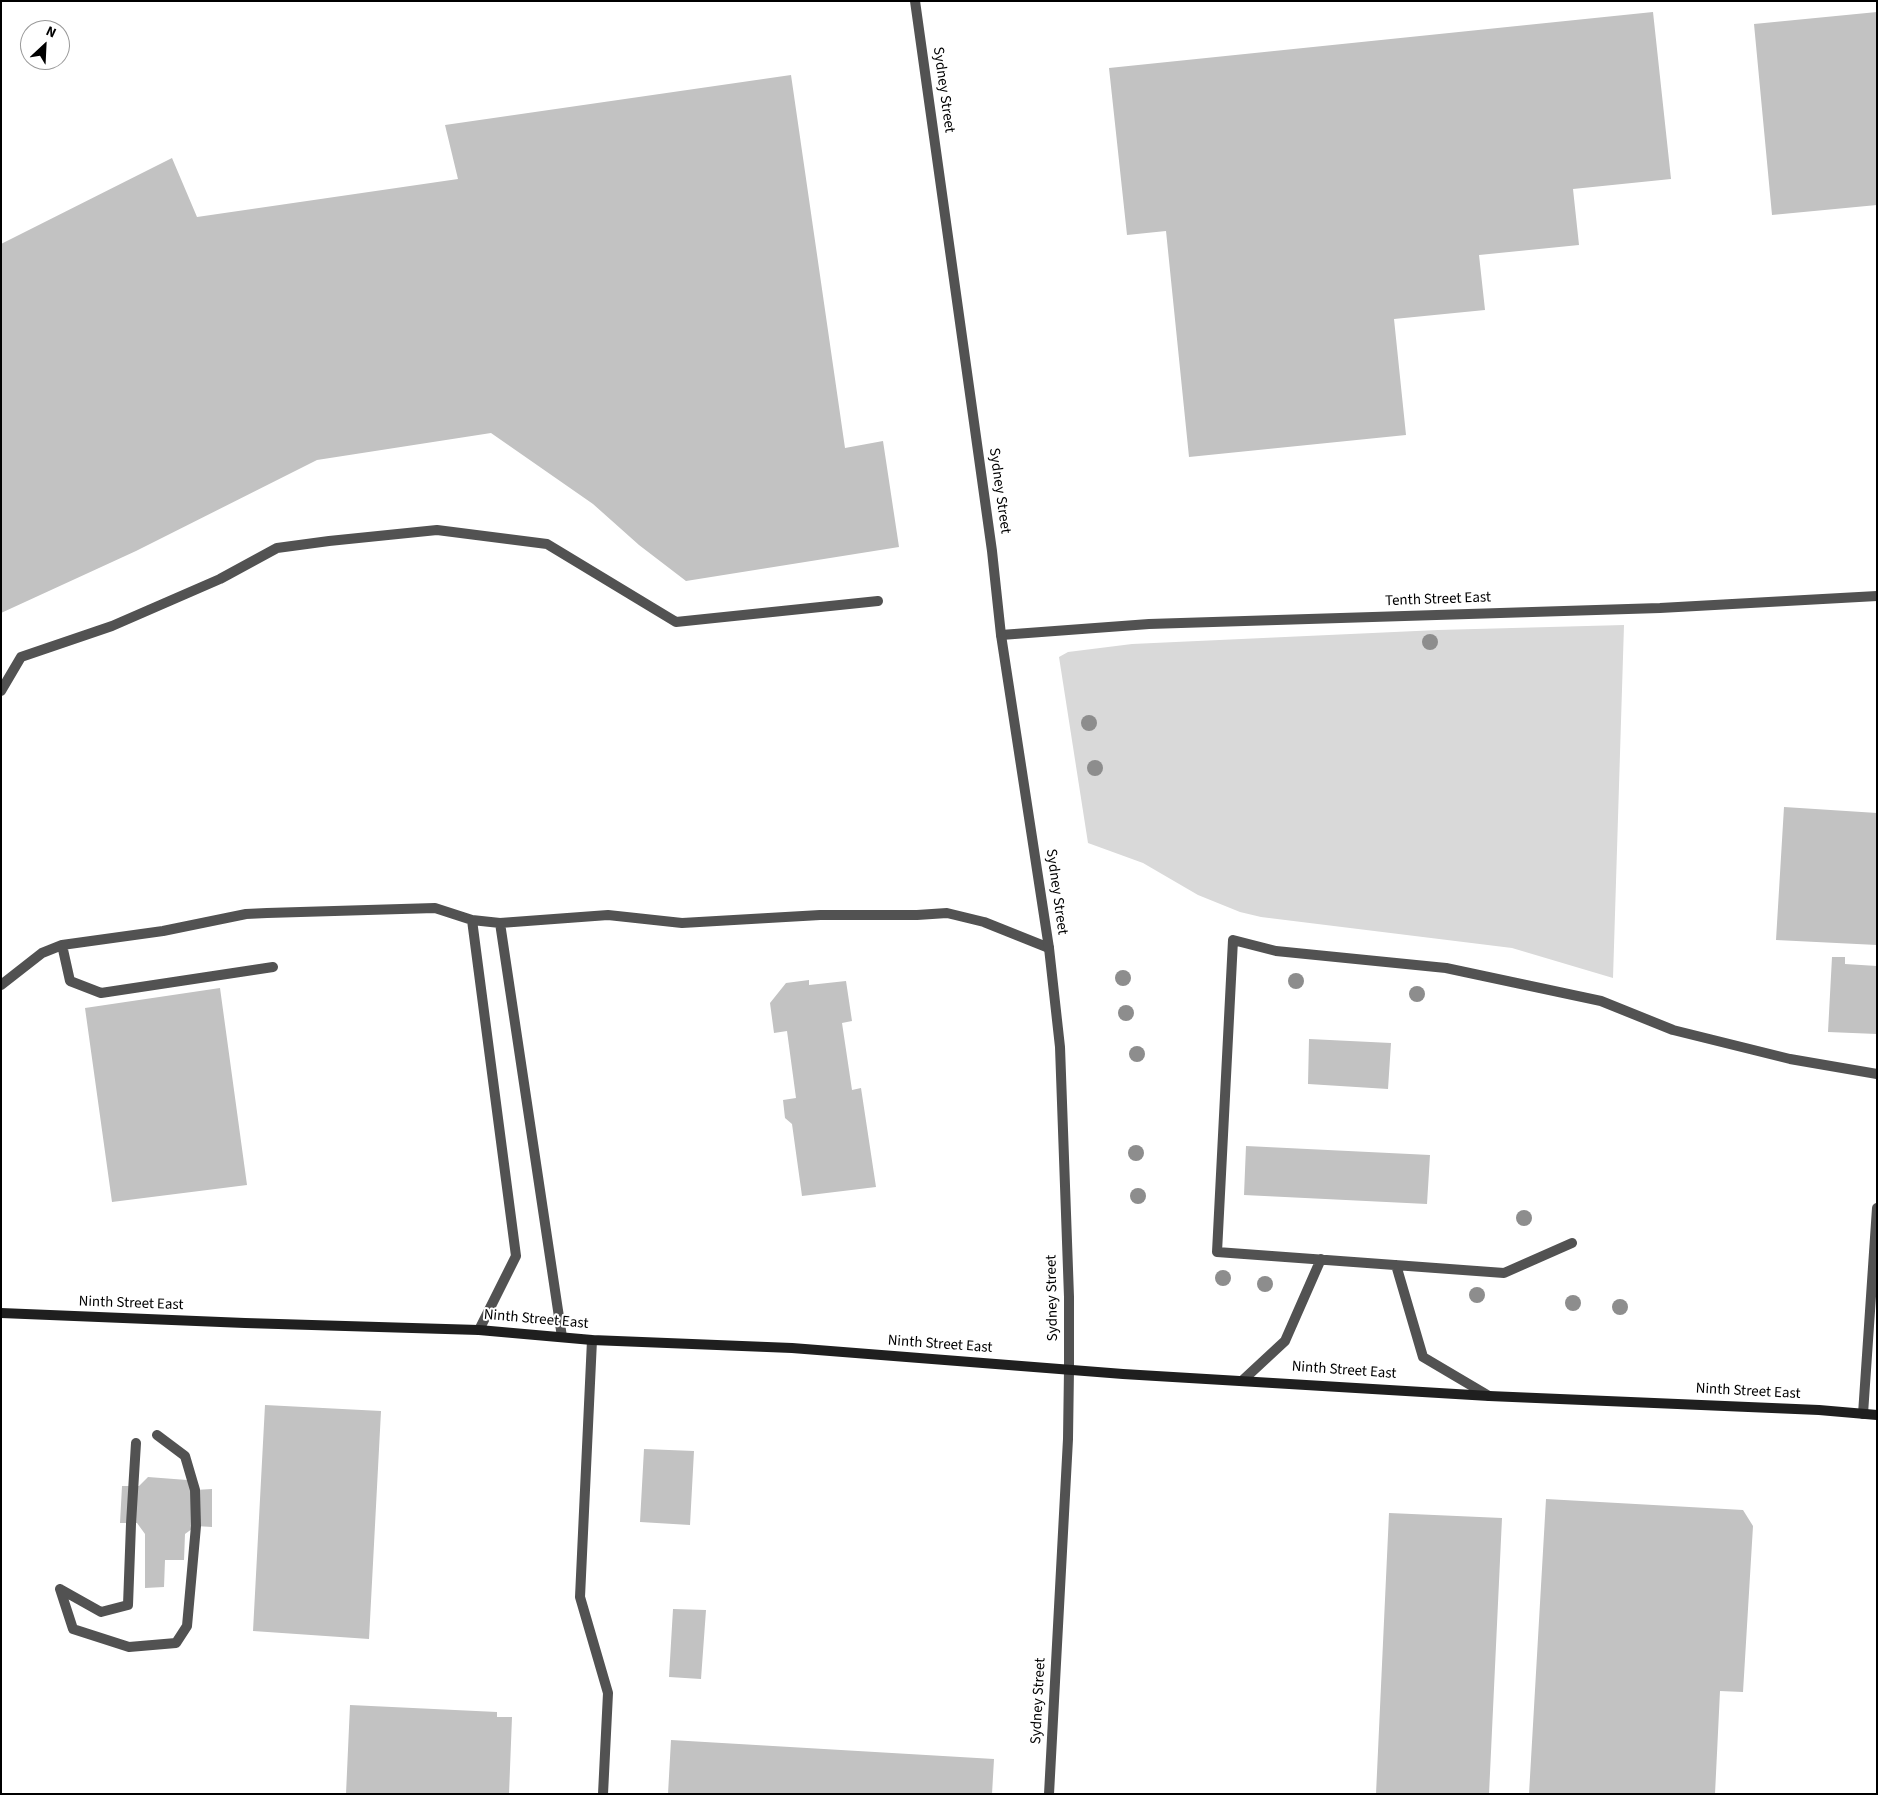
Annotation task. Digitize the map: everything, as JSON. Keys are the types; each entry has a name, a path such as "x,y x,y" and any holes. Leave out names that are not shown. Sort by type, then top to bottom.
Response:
{"main road":[{"name":"Ninth Street East","path":"1,1313 479,1330 592,1340 792,1348 1070,1369 1489,1396 1877,1415"}],"street":[{"name":"Sydney Street","path":"915,1 992,551 1001,635 1049,948 1060,1047 1069,1288 1070,1369 1049,1794"},
{"path":"1,690 21,657 112,626 220,579 277,548 437,530 547,544 676,622 878,601"},
{"name":"Tenth Street East","path":"1001,635 1149,624 1650,608 1877,596"},
{"path":"1,986 42,954 62,945 162,931 246,914 260,913 435,908 472,920 500,923 608,915 682,923 820,915 917,915 947,913 984,922 1049,948"},
{"path":"472,920 516,1256 479,1330"},
{"path":"500,923 562,1337"},
{"path":"1572,1243 1504,1273 1217,1252 1233,940 1276,951 1446,968 1601,1001 1673,1030 1790,1059 1877,1074"},
{"path":"62,945 70,981 101,993 273,967"},
{"path":"1863,1414 1877,1208"},
{"path":"1243,1380 1285,1341 1321,1260"},
{"path":"1396,1265 1423,1357 1489,1396"},
{"path":"592,1340 580,1597 608,1693 603,1794"},
{"path":"136,1443 128,1605 101,1612 60,1589 73,1628 129,1647 176,1643 187,1626 196,1526 195,1490 185,1456 157,1435"}],"shaded area":[{"path":"1624,625 1613,978 1512,948 1261,917 1240,912 1198,895 1143,863 1088,843 1059,657 1068,652 1132,644 1438,630"}],"building":[{"path":"1653,12 1671,179 1573,189 1579,245 1479,255 1485,310 1394,319 1406,435 1189,457 1166,231 1127,235 1109,68"},
{"path":"1877,12 1877,205 1772,215 1754,24"},
{"path":"791,75 845,448 883,441 899,547 686,581 639,545 593,504 491,433 317,460 136,551 1,613 1,244 172,158 197,217 458,179 445,125"},
{"path":"1784,807 1877,813 1877,945 1776,940"},
{"path":"1832,957 1845,957 1845,964 1877,966 1877,1034 1828,1032"},
{"path":"809,980 809,985 846,981 852,1021 842,1023 852,1090 861,1088 876,1187 802,1196 792,1124 785,1118 783,1100 796,1098 787,1031 774,1033 770,1003 786,983"},
{"path":"220,988 247,1185 112,1202 85,1008"},
{"path":"1309,1039 1391,1043 1388,1089 1308,1084"},
{"path":"1246,1146 1430,1155 1427,1204 1244,1195"},
{"path":"265,1405 381,1411 369,1639 253,1631"},
{"path":"644,1449 694,1451 690,1525 640,1522"},
{"path":"148,1477 187,1480 195,1490 212,1489 212,1527 196,1526 185,1534 184,1560 165,1560 164,1587 145,1588 145,1534 137,1523 120,1523 122,1486 139,1486"},
{"path":"1546,1499 1743,1510 1753,1526 1743,1692 1720,1691 1715,1794 1529,1794"},
{"path":"1389,1513 1502,1518 1489,1794 1376,1794"},
{"path":"673,1609 706,1610 701,1679 669,1677"},
{"path":"350,1705 497,1712 497,1717 512,1717 509,1794 346,1794"},
{"path":"671,1740 994,1759 992,1794 668,1794"}]}
